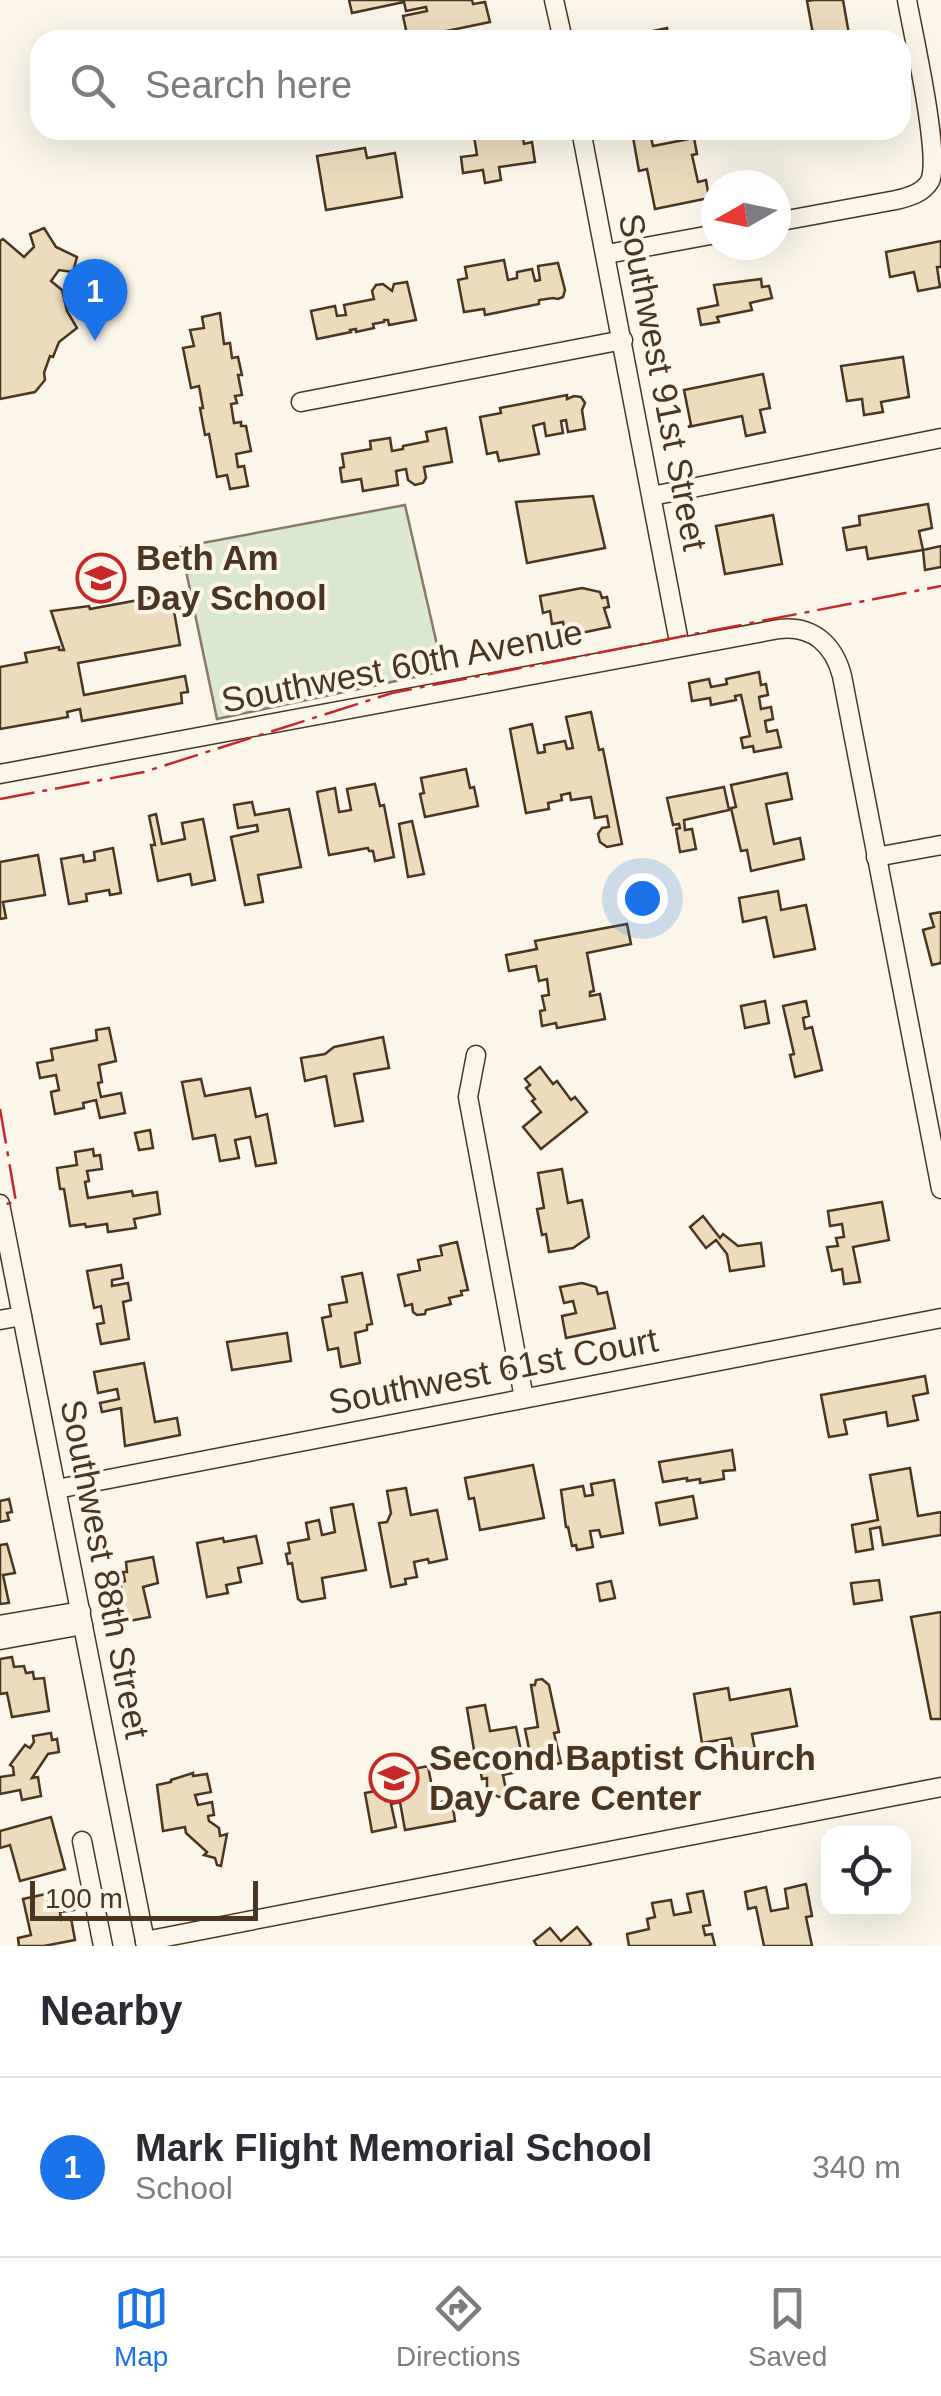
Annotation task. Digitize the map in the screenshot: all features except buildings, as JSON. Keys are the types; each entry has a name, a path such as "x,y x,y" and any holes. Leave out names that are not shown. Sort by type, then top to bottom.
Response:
{"street":[{"path":"554,0 560,30"},
{"path":"791,219 896,200 915,194 931,181 934,143 906,0"},
{"name":"Southwest 91st Street","path":"583,140 680,647"},
{"path":"607,254 701,237"},
{"path":"301,402 622,340"},
{"path":"652,496 941,438"},
{"name":"Southwest 60th Avenue","path":"0,774 790,628 806,630 834,652 876,857"},
{"path":"941,846 876,857 941,1189"},
{"path":"476,1054 468,1097 524,1398"},
{"name":"Southwest 88th Street","path":"0,1204 146,1944"},
{"path":"0,1320 22,1316"},
{"name":"Southwest 61st Court","path":"57,1489 941,1318"},
{"path":"0,1625 82,1618"},
{"path":"0,1640 82,1618"},
{"path":"146,1944 941,1787"},
{"path":"82,1842 102,1946"}],"green space":[{"path":"405,505 443,671 217,719 181,547"}],"power":[{"path":"0,799 144,772 392,693 941,586"},
{"path":"0,1109 16,1202 0,1205"}],"place":[{"name":"Mark Flight Memorial School","path":"95,341"},
{"name":"Beth Am Day School","path":"101,578"},
{"name":"Second Baptist Church Day Care Center","path":"394,1778"}]}
